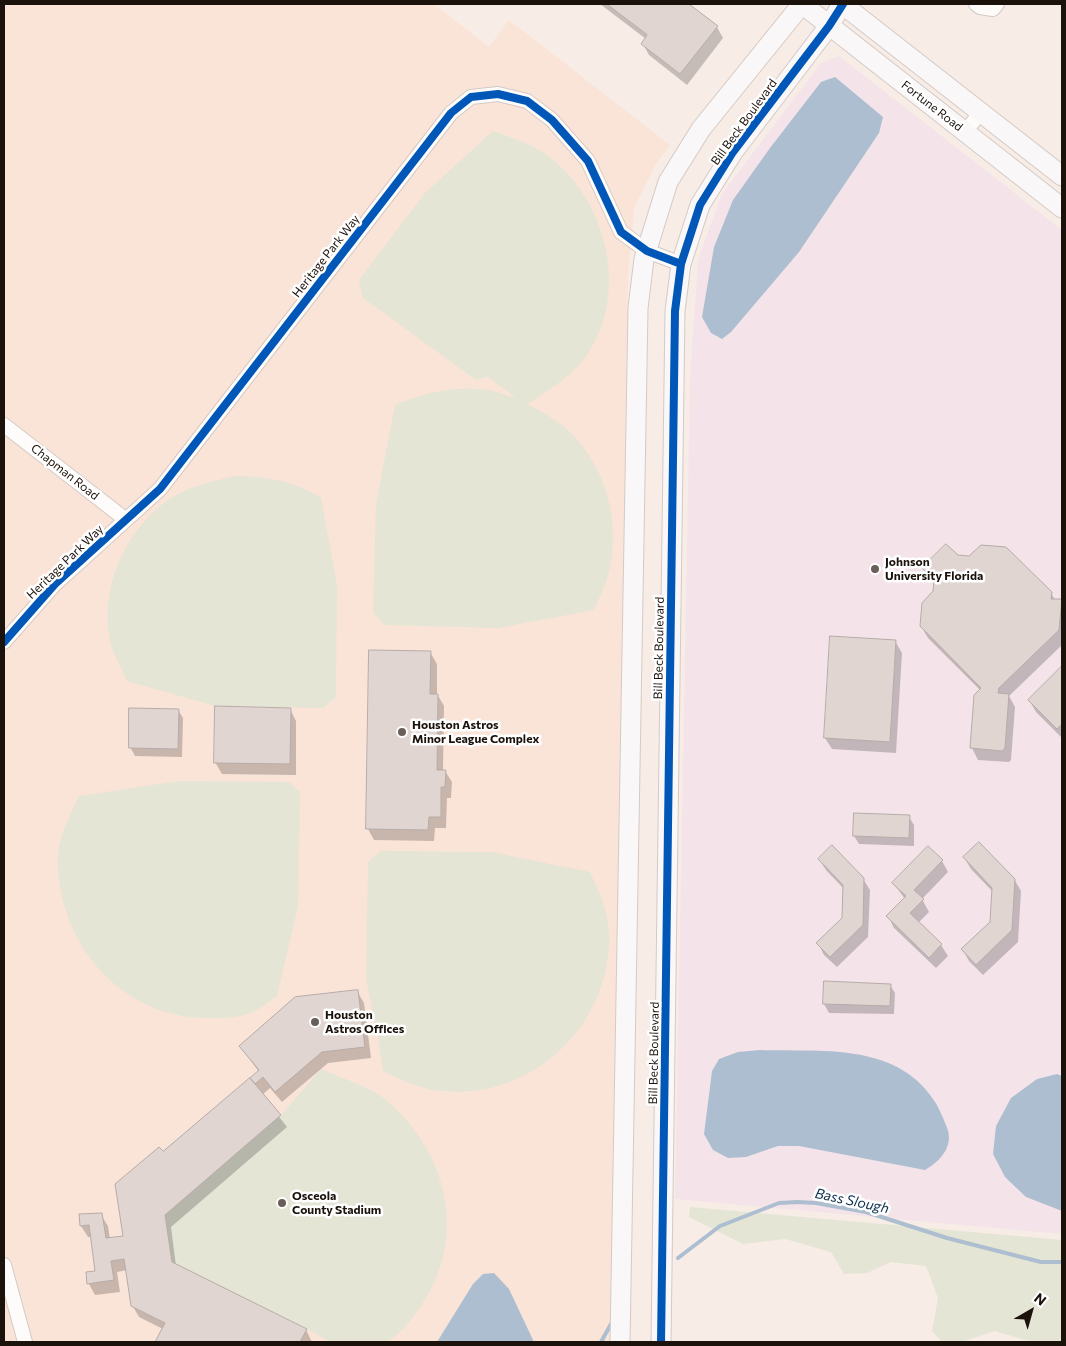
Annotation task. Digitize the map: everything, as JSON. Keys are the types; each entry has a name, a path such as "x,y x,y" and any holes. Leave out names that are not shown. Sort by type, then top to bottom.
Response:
{"street":[{"path":"620,1342 638,308 647,251 668,182 696,136 779,30 802,4"},
{"name":"Fortune Road","path":"802,4 1062,208"},
{"name":"Fortune Road","path":"842,4 1062,176"},
{"name":"Bill Beck Boulevard","path":"661,1342 675,311 681,264 700,205 728,160 829,26 842,4"},
{"path":"976,4 980,7 993,9 997,4"},
{"name":"Heritage Park Way","path":"4,642 55,584 160,489 451,113 471,97 498,94 528,101 552,120 588,161 621,232 647,251 681,264"},
{"path":"965,132 981,112"},
{"name":"Chapman Road","path":"4,425 125,519"},
{"path":"4,1265 25,1342"}],"shaded area":[{"path":"4,4 434,4 489,47 509,20 670,145 656,164 634,208 628,277 612,1342 4,1342"},
{"name":"Johnson University Florida","path":"839,56 1062,230 1062,1234 675,1199 690,379 698,260 722,194 821,63"}],"green space":[{"path":"493,131 532,146 556,163 577,185 592,210 603,238 609,268 608,298 601,326 588,353 575,369 561,382 528,404 569,431 593,461 607,496 611,515 613,534 609,571 594,610 498,628 385,625 373,613 376,504 395,405 431,393 469,388 494,391 516,398 488,377 476,380 362,297 359,280 425,193"},
{"path":"237,476 261,477 280,481 321,497 337,586 336,697 323,708 215,706 127,681 114,653 109,632 110,590 116,570 136,532 149,516 165,502 181,492 199,485"},
{"path":"179,781 289,782 300,792 298,906 277,996 252,1013 210,1018 178,1015 149,1006 123,990 100,970 82,946 69,918 60,888 58,857 63,833 79,796"},
{"path":"381,851 491,852 590,872 600,894 607,917 609,933 606,966 597,997 582,1025 561,1049 536,1069 508,1083 476,1090 443,1091 427,1089 383,1071 366,979 368,862"},
{"name":"Osceola County Stadium","path":"321,1069 379,1095 395,1108 413,1129 428,1152 439,1176 445,1202 447,1227 444,1253 436,1279 422,1304 402,1330 386,1342 331,1342 307,1329 300,1342 155,1342 165,1323 131,1306 124,1259 111,1261 114,1280 87,1284 86,1272 95,1271 89,1226 80,1226 79,1214 102,1213 106,1238 123,1236 115,1184 159,1147 163,1151 250,1078 281,1115"},
{"path":"690,1207 1062,1240 1062,1342 1032,1342 995,1331 961,1342 942,1342 932,1331 938,1298 926,1266 891,1262 867,1273 844,1274 831,1252 785,1239 743,1244 689,1217"}],"water":[{"path":"835,77 883,117 879,133 799,252 731,332 722,339 711,333 702,317 714,247 733,200 821,82"},
{"path":"760,1050 831,1051 854,1054 877,1059 898,1068 917,1081 937,1105 948,1131 949,1138 946,1151 925,1170 799,1146 778,1146 746,1157 728,1158 713,1150 704,1134 712,1071 719,1059 738,1052"},
{"path":"1057,1074 1062,1076 1062,1211 1026,1197 1005,1177 993,1154 996,1126 1011,1098 1037,1079"},
{"path":"494,1273 509,1289 534,1342 437,1342 473,1284 483,1274"}],"building":[{"path":"607,4 689,4 718,26 680,74 641,44 647,35"},
{"path":"946,544 958,555 969,556 981,545 1006,547 1052,592 1051,599 1062,599 1059,630 999,688 998,693 1009,694 1005,748 1002,751 970,748 974,695 981,688 920,626 922,603 933,591 934,580 922,568"},
{"path":"830,636 896,640 890,742 824,738"},
{"name":"Houston Astros Minor League Complex","path":"369,650 431,651 430,694 438,694 437,770 446,770 445,787 441,787 441,817 429,817 428,830 366,829"},
{"path":"1062,666 1062,724 1057,729 1028,700"},
{"path":"215,706 291,708 290,764 214,763"},
{"path":"129,708 179,709 178,749 129,748"},
{"path":"854,813 910,815 909,838 853,836"},
{"path":"979,842 1015,879 1012,930 976,965 961,949 990,922 992,888 963,857"},
{"path":"832,845 864,878 863,925 830,957 816,943 842,918 843,885 818,859"},
{"path":"928,846 943,860 914,890 924,899 910,913 942,944 929,958 886,916 906,896 892,883"},
{"path":"824,981 891,984 890,1006 823,1004"},
{"name":"Houston Astros Offices","path":"358,990 365,1047 322,1052 275,1092 263,1077 255,1084 250,1078 259,1070 239,1046 295,997"},
{"path":"250,1078 281,1115 165,1215 172,1262 307,1329 300,1342 155,1342 165,1323 131,1306 124,1259 111,1261 114,1280 87,1284 86,1272 95,1271 89,1225 80,1226 79,1214 102,1213 106,1238 123,1236 115,1184 159,1147 163,1151"}],"waterway":[{"name":"Bass Slough","path":"678,1258 720,1226 779,1203 797,1202 816,1203 866,1212 947,1238 1041,1262 1062,1262"},
{"name":"Bass Slough","path":"601,1342 611,1324"}],"cycle path":[{"path":"661,1342 675,311 681,264 700,205 733,152 829,26 843,4"},
{"path":"4,642 55,584 160,489 451,113 471,97 498,94 527,101 552,120 588,161 621,232 647,251 681,264"}],"place":[{"name":"Johnson University Florida","path":"875,569"},
{"name":"Houston Astros Minor League Complex","path":"402,732"},
{"name":"Houston Astros Offices","path":"315,1022"},
{"name":"Osceola County Stadium","path":"282,1203"}]}
